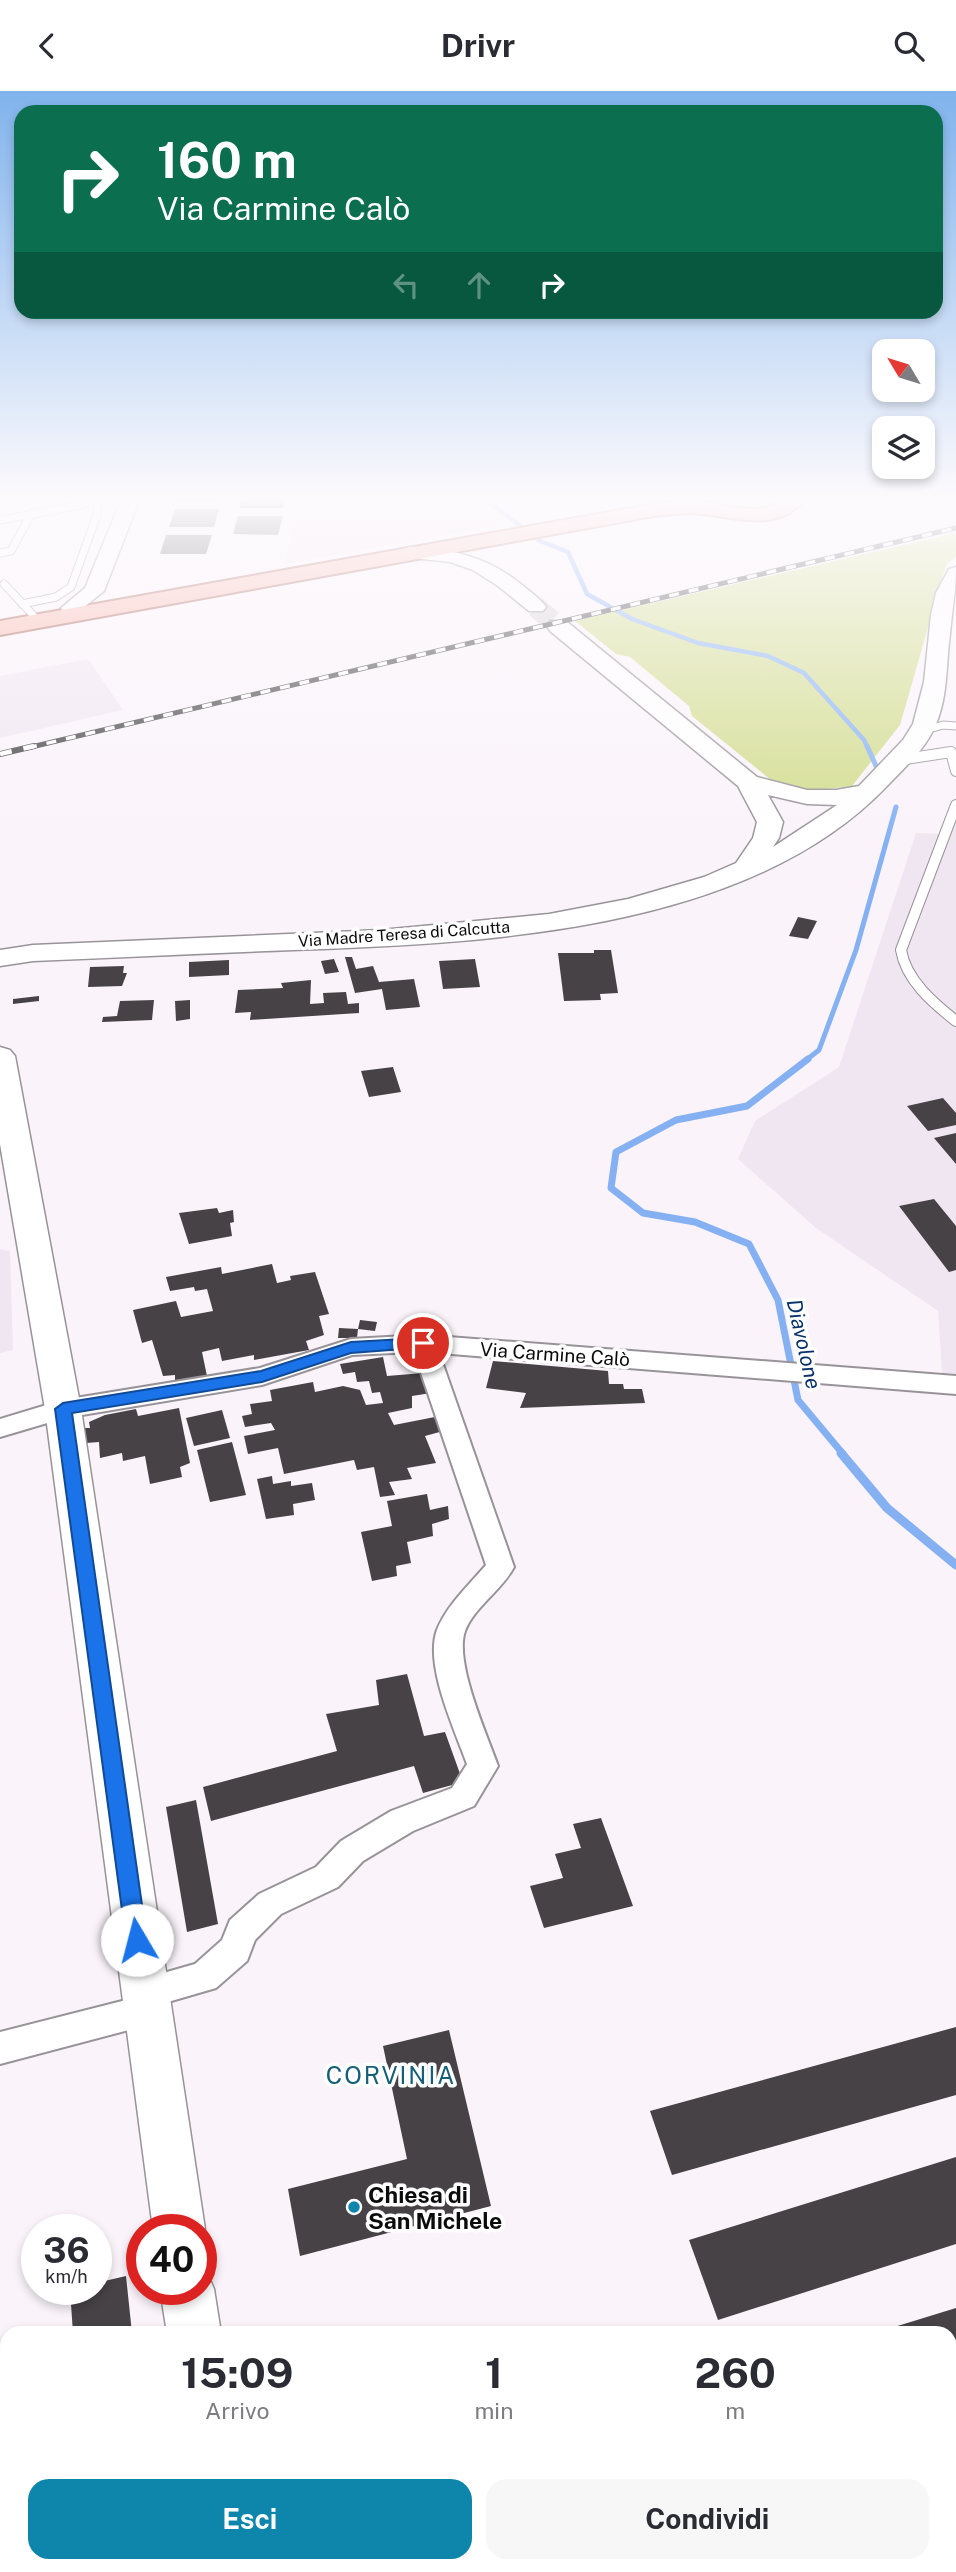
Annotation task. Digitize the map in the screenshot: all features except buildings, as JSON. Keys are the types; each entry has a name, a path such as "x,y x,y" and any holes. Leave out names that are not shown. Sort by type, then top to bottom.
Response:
{"main road":[{"path":"0,621 18,614"},
{"path":"0,628 78,614"}],"street":[{"name":"Via Madre Teresa di Calcutta","path":"0,958 33,953 425,936 501,929 626,907 744,870 779,855 826,827 925,738 938,706 943,614"},
{"path":"558,627 748,782 770,822 766,838 744,870"},
{"path":"748,782 819,804 826,827 795,829 770,822"},
{"path":"809,799 852,796 871,789"},
{"path":"0,1056 63,1409 177,2214"},
{"path":"0,2047 146,2002 204,1976 235,1950 242,1931 270,1904 327,1877 352,1851 402,1821 463,1797 483,1766 457,1689 447,1648 451,1630 500,1567 423,1343"},
{"name":"Via Carmine Calò","path":"0,1428 63,1409 262,1376 351,1347 423,1343 956,1385"},
{"path":"190,2305 193,2326"}],"lane":[{"path":"938,706 956,725"},
{"path":"953,753 925,738 943,725 956,725"},
{"path":"899,760 953,753"},
{"path":"953,753 956,771"},
{"path":"956,805 901,950 901,959 907,972 956,1021"}],"shaded area":[{"path":"88,659 123,710 0,738 0,676"},
{"path":"956,822 956,1374 942,1373 938,1311 816,1228 738,1159 755,1121 839,1067 916,833 950,834"},
{"path":"0,1249 10,1251 13,1350 0,1353"}],"green space":[{"path":"606,614 932,614 900,725 852,786 811,791 776,784 692,716 689,706 630,657 616,654 575,621"}],"waterway":[{"name":"Diavolone","path":"623,614 698,643 768,656 804,673 867,746"},
{"name":"Diavolone","path":"867,746 876,766"},
{"name":"Diavolone","path":"805,1061 819,1050 856,950 896,807"},
{"name":"Diavolone","path":"808,1059 747,1106 676,1120 616,1152 611,1188 643,1213 695,1222 749,1244 778,1300 798,1400 843,1454"},
{"name":"Diavolone","path":"841,1453 887,1508 956,1565"}],"tunnel":[{"path":"544,614 558,626"}],"railway":[{"path":"27,748 594,614"},
{"path":"0,754 34,746"}],"place":[{"name":"Chiesa di San Michele","path":"354,2207"}],"district":[{"name":"CORVINIA","path":"391,2075"}],"route":[{"path":"137,1940 63,1409 262,1376 351,1347 423,1343"}]}
